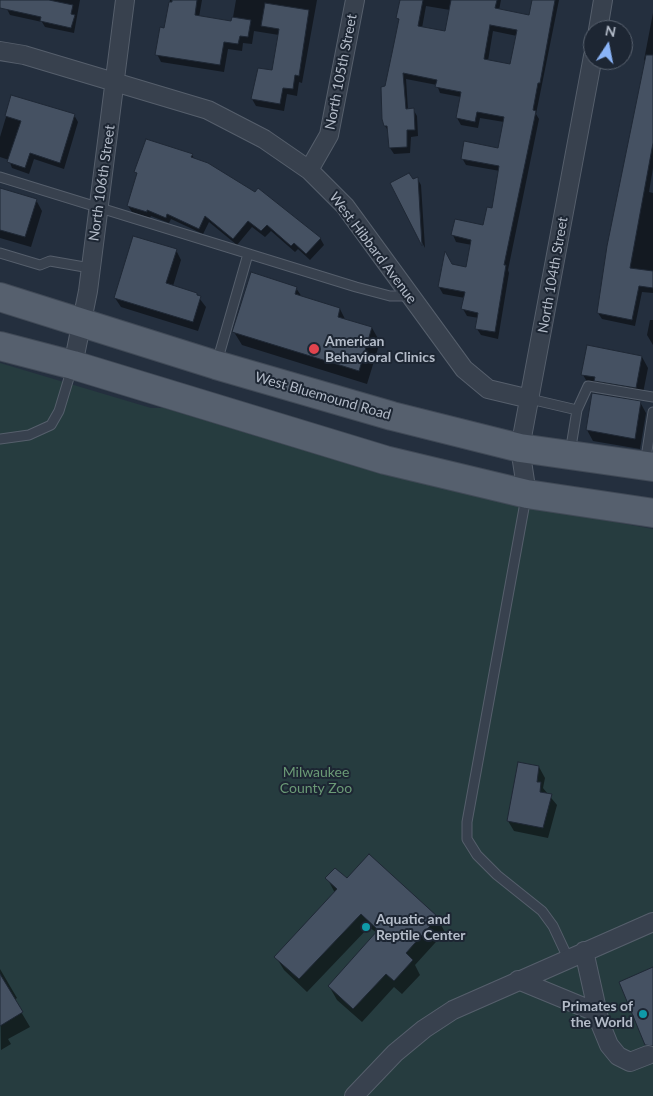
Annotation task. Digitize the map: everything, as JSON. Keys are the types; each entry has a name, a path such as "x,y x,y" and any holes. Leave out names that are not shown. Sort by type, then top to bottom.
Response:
{"main road":[{"name":"West Bluemound Road","path":"0,297 216,365 392,416 520,448 649,467"},
{"path":"0,346 73,365 385,460 527,494 653,513"}],"street":[{"name":"North 106th Street","path":"73,365 90,268 125,0"},
{"name":"North 105th Street","path":"309,170 329,135 355,0"},
{"path":"600,20 603,0"},
{"name":"West Hibbard Avenue","path":"0,51 24,55 208,110 264,139 309,170 345,206 464,369 488,389 530,399"},
{"name":"North 104th Street","path":"527,494 520,448 590,70"},
{"path":"354,1096 395,1053 424,1029 453,1010 653,922"},
{"path":"576,955 609,1045 618,1056 630,1062 648,1055"},
{"path":"518,980 598,1012"}],"lane":[{"path":"0,177 356,287 390,296 410,296"},
{"path":"0,253 40,265 50,261 90,268"},
{"path":"216,365 248,254"},
{"path":"0,439 29,435 42,430 53,422 63,400 73,365"},
{"path":"569,455 577,410 588,386 653,397"},
{"path":"530,399 577,410"},
{"path":"649,467 653,412"},
{"path":"527,494 466,822 467,839 477,855 497,875 542,912 576,955"}],"green space":[{"name":"Milwaukee County Zoo","path":"0,363 151,408 164,408 326,457 425,484 498,501 653,529 653,1096 0,1096"}],"building":[{"path":"0,0 49,0 73,5 71,14 75,15 71,28 40,21 41,17 0,8"},
{"path":"172,0 197,0 195,15 231,21 232,17 251,20 248,37 240,36 238,44 224,42 220,65 155,55 160,27 164,28 169,2 172,2"},
{"path":"400,0 423,0 418,26 445,31 451,0 497,0 495,8 529,15 532,0 555,0 540,83 538,83 533,110 536,111 504,265 506,265 495,332 475,329 478,313 461,309 465,292 438,287 445,251 452,264 466,267 471,240 451,235 455,219 483,225 487,207 492,208 499,166 461,159 464,141 498,148 504,117 477,112 475,122 456,118 461,92 435,87 437,80 403,73 406,109 414,108 415,130 407,130 407,147 389,148 387,126 384,126 382,119 381,87 385,86 399,19 396,18","holes":["490,25 517,30 510,64 484,59"]},
{"path":"265,3 309,10 299,76 295,75 293,89 283,88 280,104 251,99 258,68 272,70 279,29 261,26"},
{"path":"646,55 653,55 653,143 630,268 653,271 653,288 639,286 632,320 597,313 607,246"},
{"path":"11,95 75,114 60,163 30,153 25,168 7,162 21,121 5,116"},
{"path":"146,139 193,154 191,157 208,163 255,192 258,188 321,238 306,254 294,243 291,246 267,225 261,231 248,221 233,239 205,216 199,229 167,214 166,218 147,210 147,212 127,206 137,173 134,172"},
{"path":"409,173 413,179 418,177 422,246 390,183"},
{"path":"0,188 37,199 25,237 0,230"},
{"path":"133,236 177,249 166,283 201,296 193,322 114,298"},
{"path":"251,272 297,287 295,294 340,308 338,317 372,327 359,371 232,332"},
{"path":"587,345 642,356 636,388 594,381 595,377 581,375"},
{"path":"592,393 641,401 635,439 586,430"},
{"path":"518,762 539,766 537,782 541,782 540,792 552,794 543,828 507,821"},
{"name":"Aquatic and Reptile Center","path":"369,854 438,917 406,953 413,960 394,981 386,974 353,1009 328,986 378,930 361,914 299,979 274,957 337,889 325,878 335,868 347,878"},
{"name":"Primates of the World","path":"653,967 653,1046 645,1045 619,982"},
{"path":"0,974 23,1012 0,1026"}],"place":[{"name":"American Behavioral Clinics","path":"314,349"},
{"name":"Aquatic and Reptile Center","path":"366,927"},
{"name":"Primates of the World","path":"643,1014"}]}
